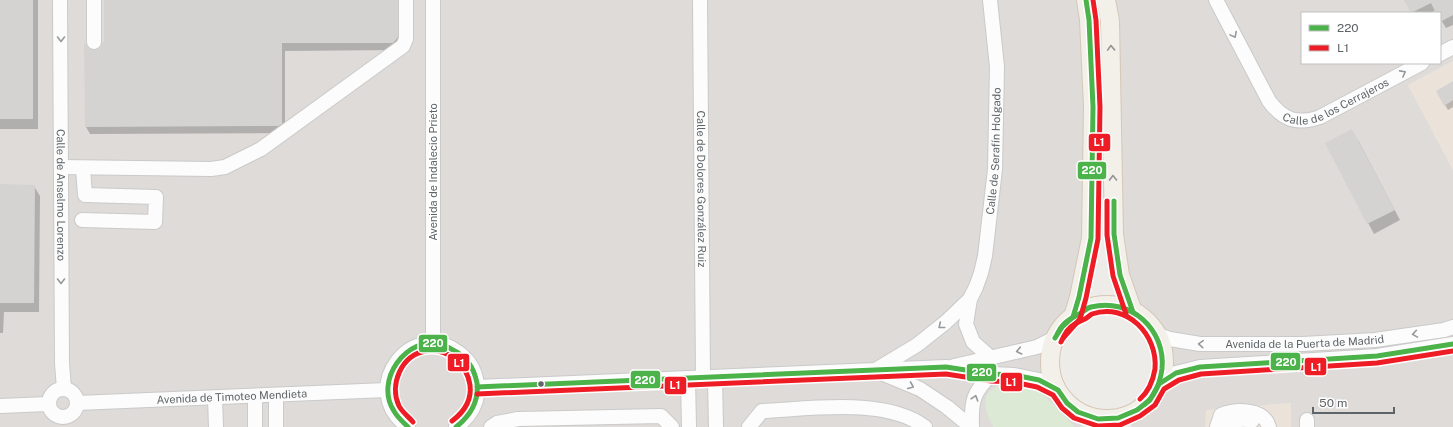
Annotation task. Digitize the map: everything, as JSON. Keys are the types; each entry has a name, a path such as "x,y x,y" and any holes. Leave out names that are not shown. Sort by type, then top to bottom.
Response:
{"main road":[{"path":"1072,316 1092,307 1113,306 1133,312 1146,321 1156,334 1162,350 1164,366 1159,384 1150,400 1137,410 1118,418 1081,420 1067,404 1051,376 1050,355 1062,327 1072,316 1079,297 1090,238 1093,107 1089,20 1086,0"},
{"path":"1106,0 1110,21 1114,234 1120,275 1133,312"},
{"path":"1130,427 1137,410"}],"street":[{"name":"Calle de Anselmo Lorenzo","path":"60,0 62,363 64,389"},
{"path":"94,0 94,42"},
{"path":"61,168 211,169 226,167 261,149 403,46 406,39 406,0"},
{"name":"Avenida de Indalecio Prieto","path":"433,0 433,343"},
{"name":"Calle de Dolores González Ruiz","path":"700,0 709,377 716,427"},
{"name":"Calle de Serafín Holgado","path":"990,0 997,67 995,169 985,256 979,280 970,299 966,324 973,342 990,357"},
{"name":"Calle de los Cerrajeros","path":"1216,0 1269,101 1276,111 1287,118 1298,121 1320,117 1420,64"},
{"path":"1441,53 1453,47"},
{"path":"82,220 155,222 156,209 156,197 84,195 84,168"},
{"name":"Calle de Serafín Holgado","path":"875,370 917,345 946,322 970,299"},
{"name":"Avenida de la Puerta de Madrid","path":"1156,334 1170,339 1200,344 1303,344 1375,340 1444,330 1453,327"},
{"path":"946,368 1037,347 1056,338"},
{"path":"408,427 394,412 389,402 387,390 388,378 400,357 410,349 433,343 455,349 464,356 471,365 476,376 476,398 473,407 468,416 456,427"},
{"name":"Avenida de la Puerta de Madrid","path":"1159,384 1176,373 1200,367 1377,356 1453,344"},
{"path":"477,387 946,368 992,374 1014,375 1039,380 1058,390"},
{"path":"875,370 920,389 972,427"},
{"path":"972,427 972,411 975,395 981,385 992,374"},
{"path":"688,378 689,427"},
{"path":"64,389 73,394 77,403 76,409 62,422 50,410 48,404 50,396 56,390 64,389"},
{"name":"Avenida de Timoteo Mendieta","path":"77,403 387,390"},
{"path":"276,395 276,427"},
{"path":"255,396 255,427"},
{"path":"215,398 216,427"},
{"path":"0,406 48,404"},
{"path":"749,427 762,412 847,407 887,410 912,419 925,427"},
{"path":"1217,427 1221,416 1229,412 1244,412 1258,414 1265,418 1269,427"},
{"path":"491,427 497,423 518,419 661,416 672,427"},
{"path":"1227,427 1237,420 1248,420 1258,423 1262,427"},
{"path":"1243,427 1248,427"}],"shaded area":[{"path":"0,0 1086,0 1091,238 1073,317 1062,327 1055,338 1050,355 1051,376 1067,403 1078,412 1083,427 0,427"},
{"path":"1106,0 1453,0 1453,61 1408,85 1453,170 1453,427 1291,427 1291,403 1206,410 1205,427 1131,427 1137,410 1150,400 1159,384 1163,366 1162,350 1156,334 1146,321 1133,312 1120,275"},
{"path":"1453,61 1453,170 1408,85"},
{"path":"1291,403 1291,427 1205,427 1206,410"}],"green space":[{"path":"1017,383 1035,388 1075,427 993,427 985,404 988,394 992,389 998,386"}],"building":[{"path":"0,0 33,0 33,119 0,119"},
{"path":"104,0 398,0 398,37 393,43 282,43 282,124 278,126 85,127 84,42 89,49 94,50 99,49 102,46 102,42 104,42"},
{"path":"1404,0 1453,0 1453,15 1441,21 1441,12 1436,12 1431,3 1410,12"},
{"path":"1453,81 1453,100 1444,106 1436,91"},
{"path":"1352,129 1395,210 1367,224 1325,143"},
{"path":"0,184 35,185 34,303 0,303"}],"transit line":[{"name":"220","path":"1058,333 1073,317 1079,297 1091,238 1093,107 1089,20 1086,0"},
{"name":"L1","path":"1064,337 1080,319 1086,298 1098,239 1100,107 1096,20 1093,0"},
{"name":"L1","path":"1107,201 1107,235 1113,276 1126,314"},
{"name":"220","path":"1114,201 1114,234 1120,275 1133,312"},
{"name":"220","path":"1055,338 1060,328 1067,321 1091,307 1106,305 1120,307 1132,312 1143,320 1152,330 1158,341 1162,355 1162,369 1159,384 1155,393 1145,404"},
{"name":"L1","path":"1061,342 1066,332 1071,327 1092,314 1105,312 1117,313 1128,317 1138,324 1146,333 1155,356 1155,369 1152,382 1146,393 1140,399"},
{"name":"220","path":"408,427 395,413 389,399 388,387 391,374 397,363 406,353 416,346 429,343 442,344 458,353 469,363 476,378 477,396 475,402 469,413 456,427"},
{"name":"220","path":"477,387 946,367 992,374 1014,375 1039,380 1058,390 1067,403 1078,412 1098,419 1118,418 1137,410 1150,400 1159,384 1176,373 1200,367 1377,356 1453,344"},
{"name":"L1","path":"413,422 399,406 395,389 399,372 404,365 410,358 426,351 441,352 455,359 465,370 468,377 470,396 463,410 452,421"},
{"name":"L1","path":"477,394 946,374 991,381 1013,382 1037,387 1053,395 1062,408 1074,418 1098,426 1120,425 1140,416 1155,405 1164,389 1179,380 1201,374 1377,363 1453,351"}]}
